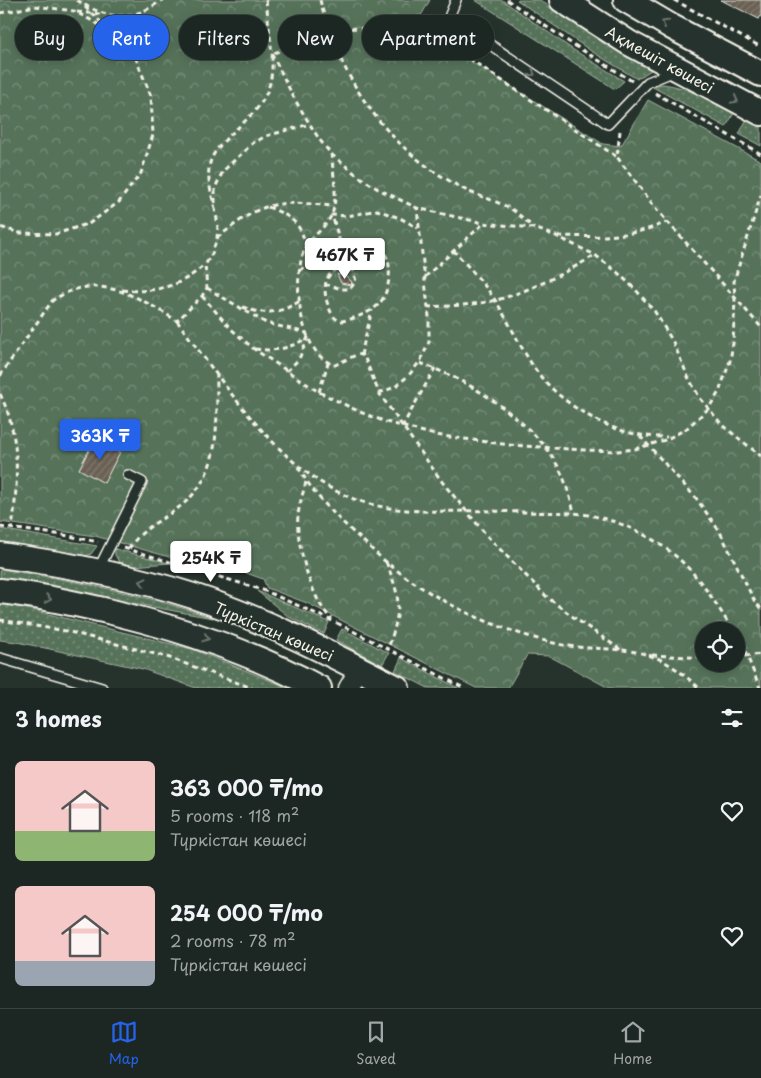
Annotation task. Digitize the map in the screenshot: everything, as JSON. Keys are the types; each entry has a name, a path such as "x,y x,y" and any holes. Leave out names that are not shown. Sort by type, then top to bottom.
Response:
{"street":[{"name":"Ақмешіт көшесі","path":"562,0 602,26 678,70 761,113"},
{"path":"626,0 672,27 761,74"},
{"name":"Түркістан көшесі","path":"0,555 97,572 159,586 194,597 287,633 353,678 397,688"},
{"name":"Түркістан көшесі","path":"0,591 83,606 181,630 245,652 318,688"}],"lane":[{"path":"456,0 449,17 608,124 648,82 678,70"},
{"path":"97,572 142,482 128,475"},
{"path":"0,658 102,688"}],"path":[{"path":"92,13 78,0 91,9 106,15"},
{"path":"128,15 137,13 162,0"},
{"path":"0,376 52,301 63,293 76,289 98,287 151,291 168,288 195,274 205,265 212,254 217,238 218,225 209,180 210,164 214,153 220,144 255,112 266,97 271,84 273,71 272,54 265,0"},
{"path":"320,0 325,15"},
{"path":"674,0 761,48"},
{"path":"0,14 35,6 106,15"},
{"path":"74,11 93,21"},
{"path":"352,29 380,28 432,34 617,157 667,222 761,328"},
{"path":"272,54 278,52"},
{"path":"272,54 295,100 318,139 330,154 378,189 417,208 483,223 534,228 556,236 595,255 617,272 655,312 673,342 689,379 708,409 722,426 761,456"},
{"path":"0,227 20,234 56,234 90,223 119,202 141,173 153,135 151,96 136,60"},
{"path":"343,60 356,87 376,117 415,158 472,193 512,209 534,228"},
{"path":"215,209 215,188 223,171 238,155 252,143 266,136 310,124"},
{"path":"617,157 618,134 622,126"},
{"path":"330,154 334,177 332,215 340,242"},
{"path":"202,296 231,328 254,349 319,392 360,412 402,427 468,440 546,448 618,451 649,446 686,429 708,409 719,392 730,361 733,343 734,281 761,195"},
{"path":"217,238 252,214 268,207 294,203 333,206"},
{"path":"268,207 285,214 295,222 303,234 306,248"},
{"path":"379,393 396,387 420,362 429,342 428,307 417,208"},
{"path":"332,215 348,216 377,210 400,218 419,228"},
{"path":"332,215 306,248 300,271 298,290 300,301 308,335 312,347 317,354 328,363 335,365 361,354"},
{"path":"556,236 603,237 623,235 648,230 667,222"},
{"path":"424,277 483,223"},
{"path":"300,271 320,253 333,244 340,242 358,241 374,246 382,251 388,259 389,275 386,293 381,302 372,309 348,320 338,320 329,309 325,295 325,284 334,272 343,267 349,268 355,274 356,281 350,289 342,289 325,284"},
{"path":"453,250 495,300 538,373 562,398 590,417 639,435 669,438"},
{"path":"428,307 463,305 495,300 544,282 595,255"},
{"path":"177,321 202,296 207,288 205,265"},
{"path":"207,288 266,323 308,335"},
{"path":"117,289 145,300 177,321 254,421 297,466 317,481 339,493 384,508 436,512 574,513 598,518 628,528 662,546 680,560 703,586 727,622"},
{"path":"235,304 265,313 280,311 300,301"},
{"path":"361,354 372,309"},
{"path":"254,349 285,349 308,335"},
{"path":"287,371 299,360 308,335"},
{"path":"361,354 367,359 379,393 402,427 443,483 494,544 548,598 621,650"},
{"path":"420,362 455,377 492,398 530,431 546,448 556,463 569,491 574,513"},
{"path":"319,392 328,363"},
{"path":"402,427 435,368"},
{"path":"129,549 140,533 184,504 196,489 208,468 214,453 217,433 218,375"},
{"path":"0,394 13,427 16,451 16,500 12,528"},
{"path":"639,435 696,498 720,532 754,600 761,610"},
{"path":"297,466 310,488 332,512 386,561 459,609 494,625 560,645 621,650 650,655 695,658"},
{"path":"306,481 298,518 302,559 314,592 327,615 337,623"},
{"path":"0,526 64,535 129,549 263,590 337,623 464,688"},
{"path":"386,561 396,586 399,607 396,625 388,649"},
{"path":"0,620 66,631 166,657 252,688"},
{"path":"745,652 760,688"},
{"path":"748,657 761,654"},
{"path":"650,655 677,669 698,688"}],"green space":[{"path":"0,0 430,0 421,15 362,15 362,60 469,60 603,144 621,146 648,100 761,161 761,688 609,688 549,656 527,655 508,688 476,688 307,603 267,588 263,579 185,551 173,558 95,536 0,522"},
{"path":"475,0 502,0 572,49 624,81 615,89"},
{"path":"517,0 540,0 651,70 637,79 591,51"},
{"path":"663,84 691,91 734,113 726,127 651,86"},
{"path":"747,119 761,126 761,146 739,134"},
{"path":"0,529 97,546 91,554 86,556 0,542"},
{"path":"115,549 169,563 133,566 119,562 115,555"},
{"path":"0,569 108,589 187,609 213,618 0,579"},
{"path":"257,591 329,622 324,634 289,617"},
{"path":"0,604 192,649 289,688 196,688 143,669 0,640"},
{"path":"342,629 389,653 382,665 336,640"},
{"path":"401,658 458,688 428,688 395,671"}],"building":[{"path":"721,0 761,0 761,15 759,19"},
{"path":"337,274 346,276 352,282 351,285 341,283"},
{"path":"95,439 120,452 104,483 79,469"}]}
